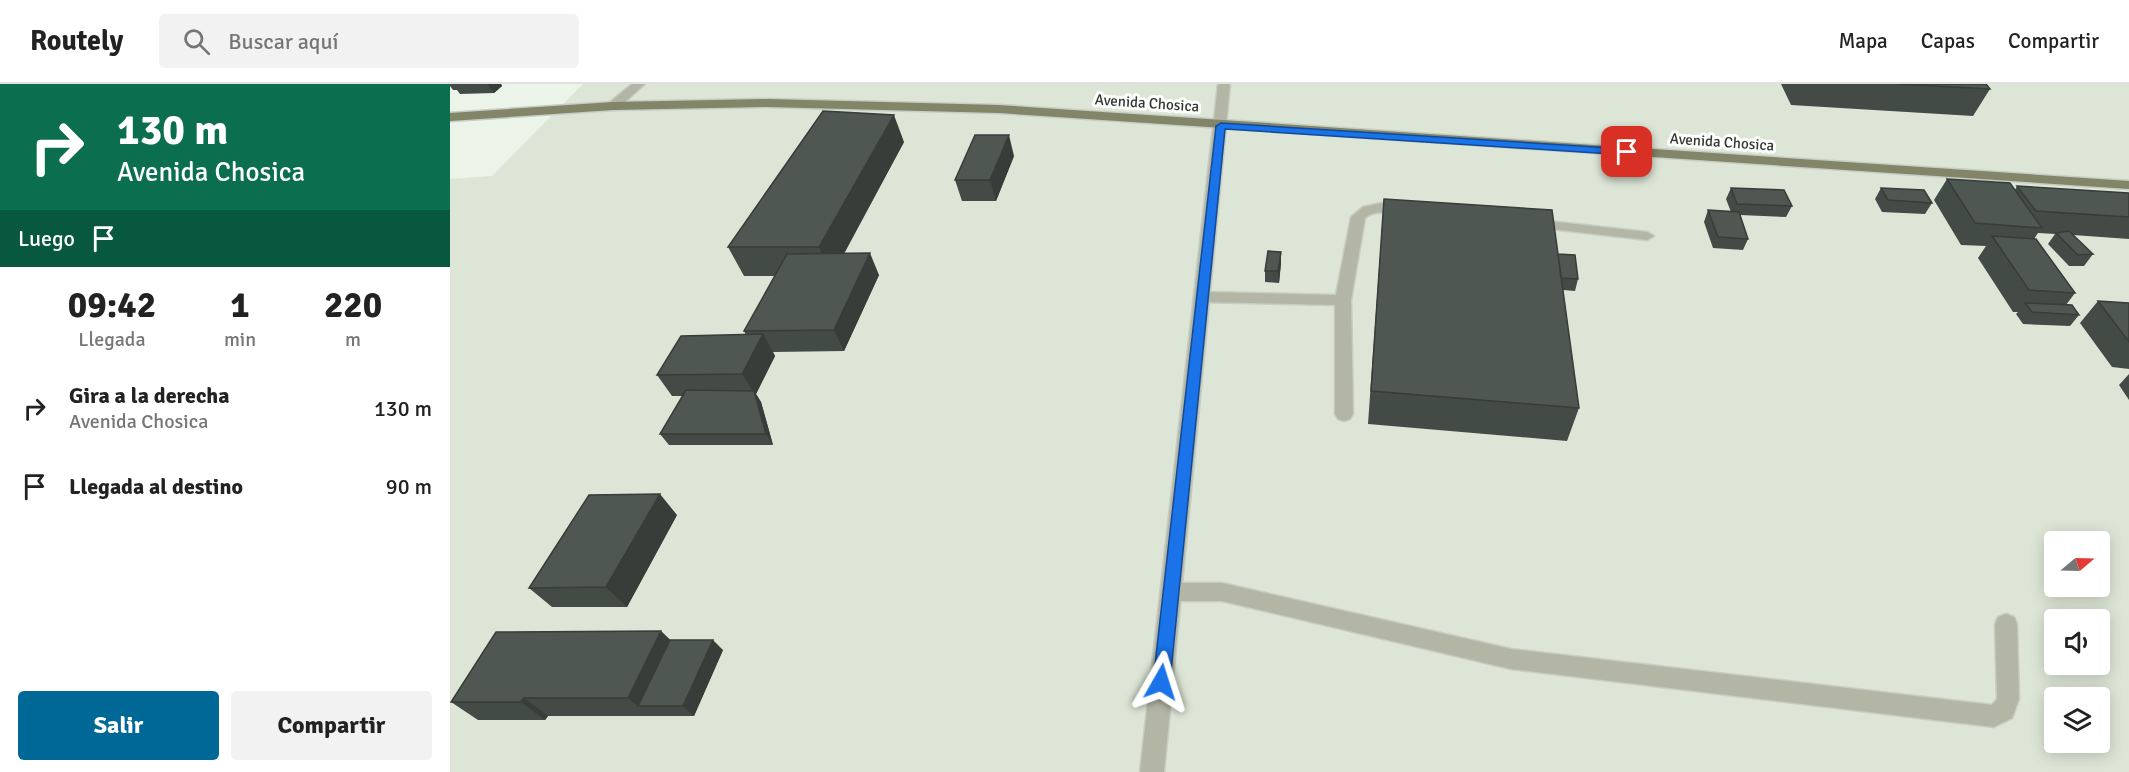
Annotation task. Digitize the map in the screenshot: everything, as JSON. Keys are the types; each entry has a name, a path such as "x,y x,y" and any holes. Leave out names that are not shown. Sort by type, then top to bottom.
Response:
{"main road":[{"name":"Avenida Chosica","path":"450,117 613,106 768,103 999,109 1221,126 2129,185"}],"street":[{"path":"613,106 639,84"},
{"path":"1152,772 1224,84"},
{"path":"1344,414 1343,300 1358,217 1371,208 1421,212"},
{"path":"1516,222 1647,236"},
{"path":"1202,297 1343,300"},
{"path":"1171,592 1222,592 1511,659 1994,716 2004,710 2008,699 2006,624"}],"shaded area":[{"path":"583,84 2129,84 2129,772 450,772 450,179 492,176"}],"building":[{"path":"1897,84 1986,84 1990,89"},
{"path":"823,111 894,115 819,247 728,247"},
{"path":"975,135 1009,135 990,180 955,180"},
{"path":"1947,179 2010,183 2042,228 1975,223"},
{"path":"2017,186 2129,193 2129,217 2036,211"},
{"path":"1731,188 1784,190 1792,206 1737,204"},
{"path":"1881,188 1924,190 1932,203 1888,200"},
{"path":"1384,199 1552,210 1579,408 1371,391"},
{"path":"1708,210 1739,212 1748,239 1718,237"},
{"path":"2069,231 2093,254 2078,255 2056,233"},
{"path":"1992,236 2036,239 2075,293 2029,290"},
{"path":"1268,251 1281,252 1278,271 1265,271"},
{"path":"870,253 834,330 744,331 787,254"},
{"path":"1558,254 1575,255 1578,279 1561,278"},
{"path":"2098,301 2129,303 2129,342"},
{"path":"2025,303 2072,305 2079,315 2032,312"},
{"path":"763,334 742,374 657,375 681,336"},
{"path":"686,390 754,391 766,434 660,434"},
{"path":"660,494 606,587 529,588 589,495"},
{"path":"661,631 628,698 524,698 521,702 451,702 496,632"},
{"path":"670,640 713,640 683,706 638,706"}],"route":[{"path":"1161,682 1221,126 1627,152"}]}
